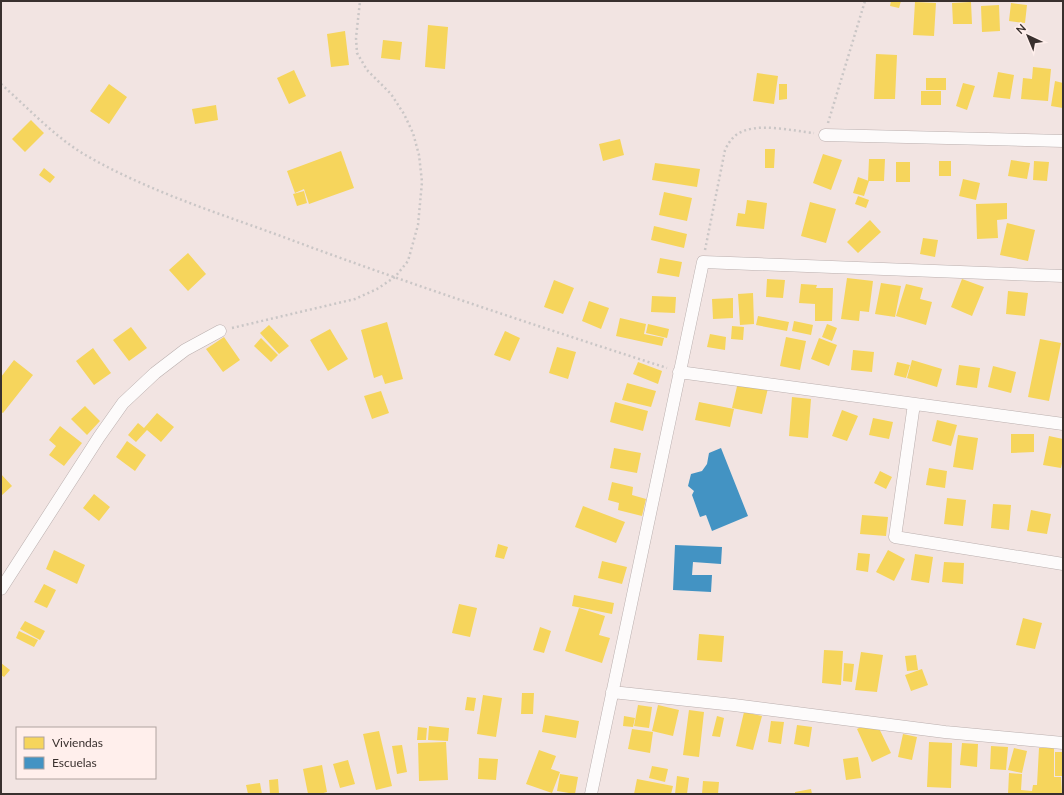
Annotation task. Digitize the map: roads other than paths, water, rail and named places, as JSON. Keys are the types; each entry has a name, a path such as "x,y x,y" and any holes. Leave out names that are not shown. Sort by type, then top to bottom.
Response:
{"street":[{"path":"824,134 1063,141"},
{"path":"591,794 703,262 1063,276"},
{"path":"1,589 99,437 124,404 155,373 185,350 220,331"},
{"path":"679,372 1063,424"},
{"path":"914,404 895,538 1063,564"},
{"path":"612,692 734,705 945,732 1063,743"}]}
